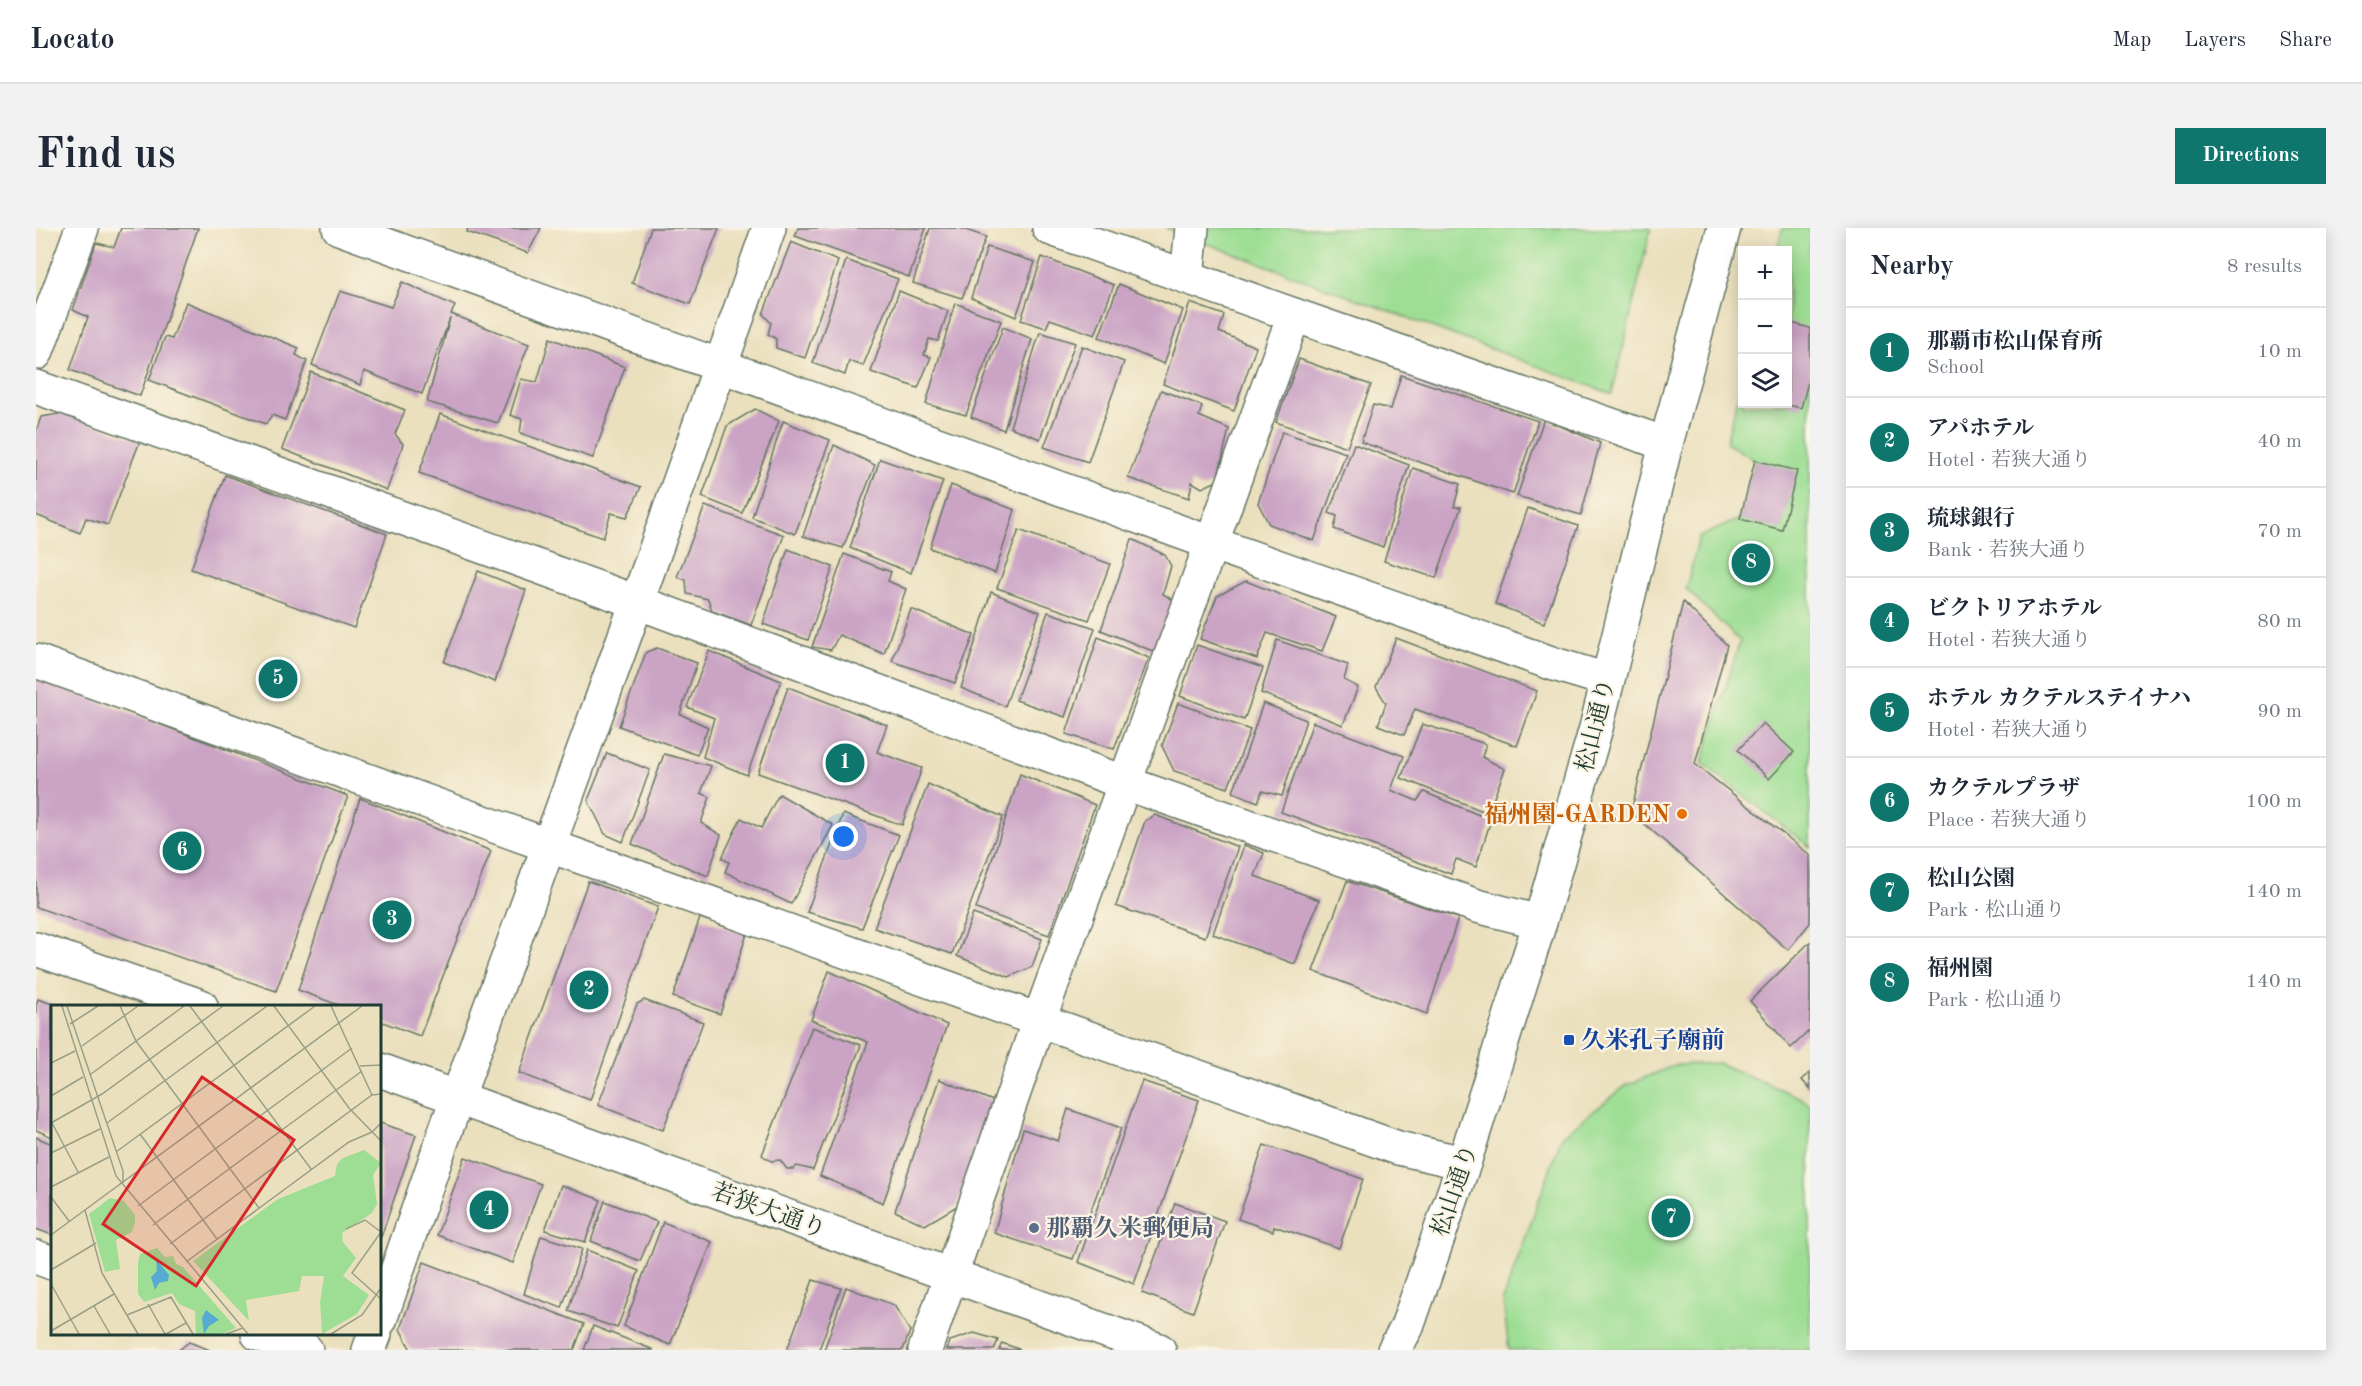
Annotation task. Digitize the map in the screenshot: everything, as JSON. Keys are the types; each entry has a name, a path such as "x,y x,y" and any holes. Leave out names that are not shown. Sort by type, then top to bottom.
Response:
{"street":[{"path":"36,353 82,228"},
{"path":"339,228 1211,543 1554,664 1607,680"},
{"path":"381,1317 458,1097 638,602 769,228"},
{"path":"1049,228 1666,444"},
{"path":"1187,277 1192,228"},
{"name":"松山通り","path":"1394,1350 1407,1327 1464,1163 1540,922 1596,728 1666,444 1724,228"},
{"path":"925,1350 1038,1020 1294,315"},
{"path":"36,387 638,602 1125,783 1476,906 1540,922"},
{"path":"36,661 1398,1148 1464,1163"},
{"path":"36,948 198,1005"},
{"name":"若狭大通り","path":"381,1070 1159,1350"},
{"path":"36,1257 51,1263"},
{"path":"261,1335 306,1350"},
{"path":"369,1350 375,1335"}],"green space":[{"path":"1165,228 1651,228 1612,394"},
{"path":"1783,228 1810,228 1810,847 1702,763 1740,641 1686,589 1699,537 1740,519 1755,460 1726,443 1738,396 1738,408 1792,408 1792,246 1778,246"},
{"path":"1718,1063 1801,1098 1810,1105 1810,1350 1509,1350 1503,1300 1562,1136 1627,1085 1675,1065"}],"building":[{"path":"121,228 198,228 140,396 70,370 88,317 73,310 96,243 114,247"},
{"path":"468,228 541,228 528,253 467,232"},
{"path":"651,228 719,228 690,304 632,283"},
{"path":"798,228 926,228 909,277 795,236"},
{"path":"930,228 960,228 986,237 962,298 913,283"},
{"path":"791,242 838,261 805,358 776,348 776,339 768,334 771,323 763,314"},
{"path":"987,247 1035,262 1016,317 971,298"},
{"path":"1042,257 1114,285 1095,335 1050,319 1046,328 1021,320"},
{"path":"846,260 898,279 863,366 849,361 845,375 813,363"},
{"path":"402,282 455,306 451,314 529,344 498,423 427,402 450,318 422,394 364,371 360,385 312,365 340,291 391,307"},
{"path":"1119,284 1183,310 1164,364 1099,337"},
{"path":"899,291 948,311 938,341 929,339 924,355 931,357 918,388 871,372"},
{"path":"186,302 299,348 296,355 307,361 285,420 272,415 266,424 149,380 165,337 172,339"},
{"path":"955,303 1001,321 966,415 926,404"},
{"path":"1190,303 1224,315 1219,332 1256,347 1234,411 1163,384"},
{"path":"1792,323 1810,328 1810,375 1801,408 1792,406"},
{"path":"1003,327 1032,339 1004,430 971,417"},
{"path":"1040,332 1075,343 1040,439 1010,427"},
{"path":"550,338 625,367 593,458 520,433 522,419 510,415 521,379 537,382"},
{"path":"1082,346 1124,362 1088,462 1044,447"},
{"path":"1299,359 1371,385 1347,447 1276,422"},
{"path":"311,372 405,410 395,434 403,444 387,490 282,449"},
{"path":"1401,375 1538,421 1513,494 1361,442 1373,405 1391,409"},
{"path":"1161,390 1202,406 1199,416 1229,429 1217,481 1202,488 1192,482 1189,498 1128,478"},
{"path":"755,409 779,421 742,513 702,497 727,426"},
{"path":"65,413 140,441 108,525 86,518 80,533 36,515 36,432 41,417"},
{"path":"440,414 641,487 627,517 611,513 603,538 419,473"},
{"path":"1544,419 1600,443 1581,515 1517,496"},
{"path":"783,421 830,440 795,534 752,517"},
{"path":"1282,432 1346,453 1314,541 1269,524 1258,503"},
{"path":"1354,444 1409,465 1383,547 1334,529 1337,516 1329,513"},
{"path":"834,445 875,465 843,548 803,536"},
{"path":"880,459 943,481 911,573 850,548"},
{"path":"1755,460 1797,471 1782,530 1740,519"},
{"path":"1413,468 1460,484 1454,507 1461,507 1436,578 1384,561"},
{"path":"225,475 387,534 354,628 191,569"},
{"path":"951,485 1015,510 995,573 930,548"},
{"path":"705,506 784,535 751,625 712,611 708,599 687,594 686,580 677,577"},
{"path":"1528,508 1578,526 1544,623 1495,604"},
{"path":"1019,530 1110,564 1089,620 997,588"},
{"path":"1132,539 1165,555 1171,566 1163,594 1175,601 1155,652 1101,630"},
{"path":"788,549 833,567 808,640 763,624"},
{"path":"844,554 891,572 888,581 906,589 884,654 839,635 831,650 812,647"},
{"path":"478,571 526,590 495,682 444,662"},
{"path":"1246,581 1336,617 1322,651 1267,633 1257,659 1200,639 1217,596"},
{"path":"991,592 1040,612 1005,706 961,688"},
{"path":"1683,602 1727,645 1695,764 1810,855 1810,923 1788,950 1631,812"},
{"path":"911,609 974,635 955,683 892,661"},
{"path":"1048,612 1095,628 1065,717 1016,700"},
{"path":"1098,637 1149,658 1114,749 1066,734"},
{"path":"1396,638 1537,691 1517,746 1415,709 1404,735 1378,725 1386,703 1376,687"},
{"path":"1277,640 1348,665 1344,680 1358,687 1343,725 1261,693"},
{"path":"1197,645 1263,668 1244,720 1180,696"},
{"path":"657,648 697,663 680,714 708,727 697,755 619,726 646,652"},
{"path":"709,651 781,681 747,775 703,757 714,718 687,707"},
{"path":"36,677 348,796 276,991 36,907"},
{"path":"788,687 887,725 877,752 922,768 902,825 758,773"},
{"path":"1178,703 1250,730 1228,788 1174,771 1162,746"},
{"path":"1263,703 1306,720 1282,796 1262,791 1258,802 1233,792"},
{"path":"1313,722 1404,756 1391,790 1417,801 1424,792 1491,820 1476,867 1456,859 1451,874 1281,812"},
{"path":"1763,723 1794,752 1769,779 1738,750"},
{"path":"1422,724 1486,744 1482,757 1505,769 1488,813 1401,778"},
{"path":"607,753 650,770 623,842 605,834 588,800"},
{"path":"664,754 711,766 701,793 710,797 701,823 721,835 708,876 632,844"},
{"path":"1020,774 1095,805 1049,935 976,909"},
{"path":"928,784 1003,817 952,954 874,928"},
{"path":"779,794 833,825 791,904 725,872 729,862 722,858 741,818 761,828"},
{"path":"360,798 491,851 420,1036 381,1021 381,1005 338,1005 298,990"},
{"path":"843,814 899,835 862,928 807,912"},
{"path":"1155,815 1238,847 1205,937 1116,906 1145,821"},
{"path":"1244,845 1264,853 1255,876 1319,900 1295,964 1213,934"},
{"path":"588,881 658,907 590,1100 519,1073"},
{"path":"1347,881 1458,918 1427,1014 1313,971"},
{"path":"973,914 1042,939 1032,967 1009,977 957,956"},
{"path":"700,918 747,934 720,1014 673,997"},
{"path":"1810,942 1810,1030 1791,1048 1750,1001"},
{"path":"829,971 947,1025 883,1203 820,1176 868,1042 811,1020"},
{"path":"38,999 55,1005 51,1005 51,1137 36,1130 36,1005"},
{"path":"644,1000 703,1022 663,1130 598,1105 637,1004"},
{"path":"812,1027 861,1045 813,1170 797,1166 787,1169 780,1160 771,1161 762,1155"},
{"path":"1810,1073 1810,1089 1802,1080"},
{"path":"939,1079 993,1101 957,1206 925,1225 895,1211"},
{"path":"1142,1081 1199,1100 1134,1284 1078,1262"},
{"path":"1068,1109 1121,1128 1073,1259 994,1233 1023,1129 1058,1141"},
{"path":"381,1123 416,1135 381,1237"},
{"path":"36,1137 51,1144 51,1235 36,1229"},
{"path":"1264,1145 1363,1179 1339,1248 1274,1226 1273,1231 1238,1219"},
{"path":"465,1157 541,1184 513,1263 437,1235"},
{"path":"561,1185 601,1200 585,1242 545,1230"},
{"path":"605,1201 657,1222 640,1261 591,1241"},
{"path":"1175,1203 1225,1221 1193,1312 1142,1293"},
{"path":"663,1222 712,1242 670,1345 624,1326"},
{"path":"541,1236 582,1249 562,1308 524,1294"},
{"path":"587,1250 639,1271 617,1328 568,1311"},
{"path":"424,1262 584,1324 574,1350 411,1350 400,1329"},
{"path":"813,1280 841,1288 819,1350 787,1350"},
{"path":"846,1287 894,1305 910,1331 903,1350 824,1350"},
{"path":"593,1326 654,1350 584,1350"},
{"path":"974,1333 998,1340 994,1350 947,1350 950,1341"},
{"path":"189,1342 210,1350 179,1350"},
{"path":"1002,1343 1021,1350 999,1350"}],"place":[{"name":"福州園","path":"1751,563"},
{"name":"ホテル カクテルステイナハ","path":"278,679"},
{"name":"那覇市松山保育所","path":"845,763"},
{"name":"福州園-GARDEN","path":"1682,814"},
{"name":"カクテルプラザ","path":"182,851"},
{"name":"琉球銀行","path":"392,920"},
{"name":"アパホテル","path":"589,990"},
{"name":"久米孔子廟前","path":"1569,1040"},
{"name":"ビクトリアホテル","path":"489,1210"},
{"name":"松山公園","path":"1671,1218"},
{"name":"那覇久米郵便局","path":"1034,1228"}]}
